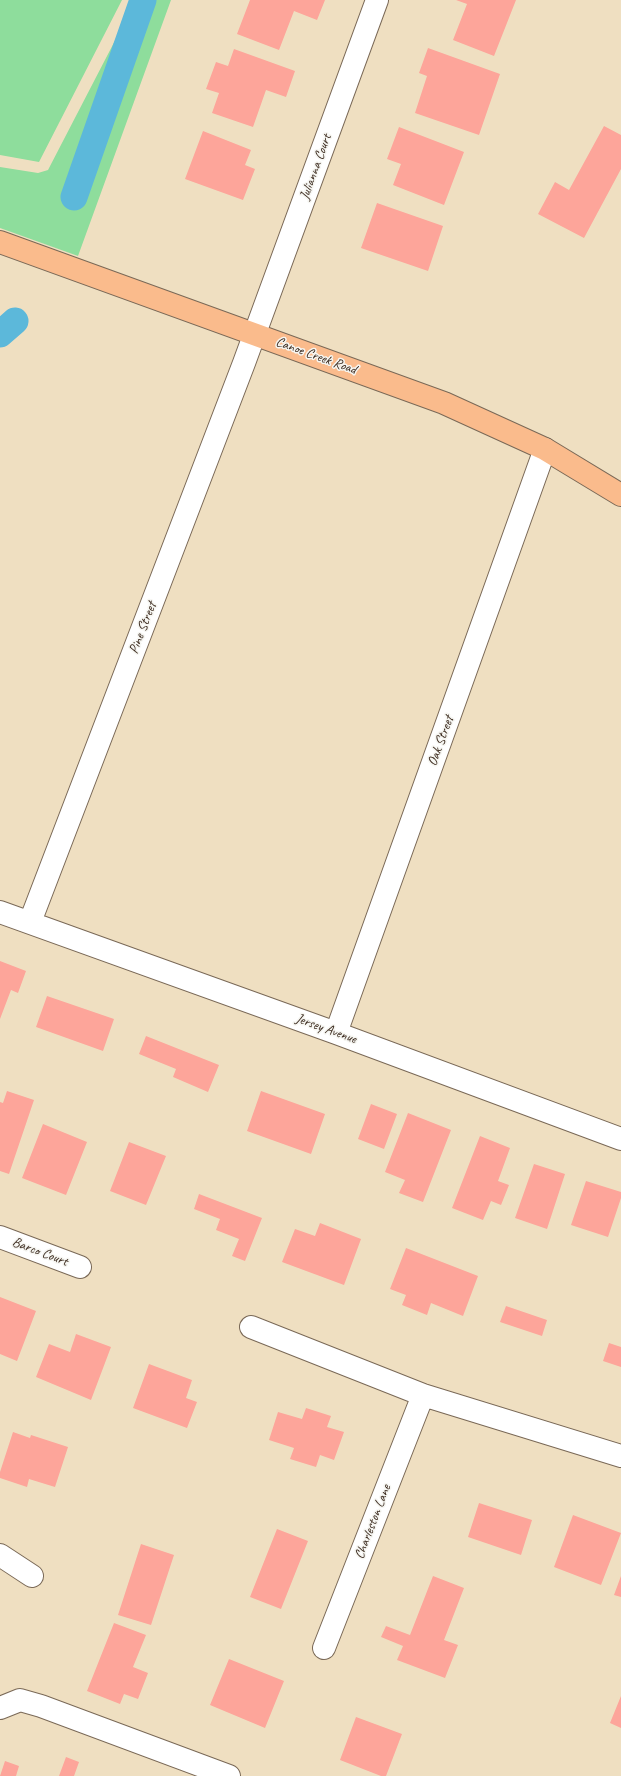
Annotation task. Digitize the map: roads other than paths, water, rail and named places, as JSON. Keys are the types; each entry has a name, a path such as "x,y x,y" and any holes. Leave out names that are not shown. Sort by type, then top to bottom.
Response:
{"main road":[{"name":"Canoe Creek Road","path":"6,244 255,333 444,403 545,449 621,495"}],"street":[{"name":"Julianna Court","path":"255,333 377,0"},
{"name":"Pine Street","path":"30,922 255,333"},
{"name":"Oak Street","path":"336,1032 545,449"},
{"name":"Jersey Avenue","path":"0,912 336,1032 621,1139"},
{"name":"Barco Court","path":"0,1237 80,1267"},
{"path":"251,1327 423,1395 621,1456"},
{"name":"Charleston Lane","path":"324,1648 423,1395"},
{"path":"0,1555 32,1576"},
{"path":"0,1708 20,1700 41,1706 229,1776"}],"waterway":[{"path":"74,197 143,0"},
{"path":"0,334 15,321"}]}
